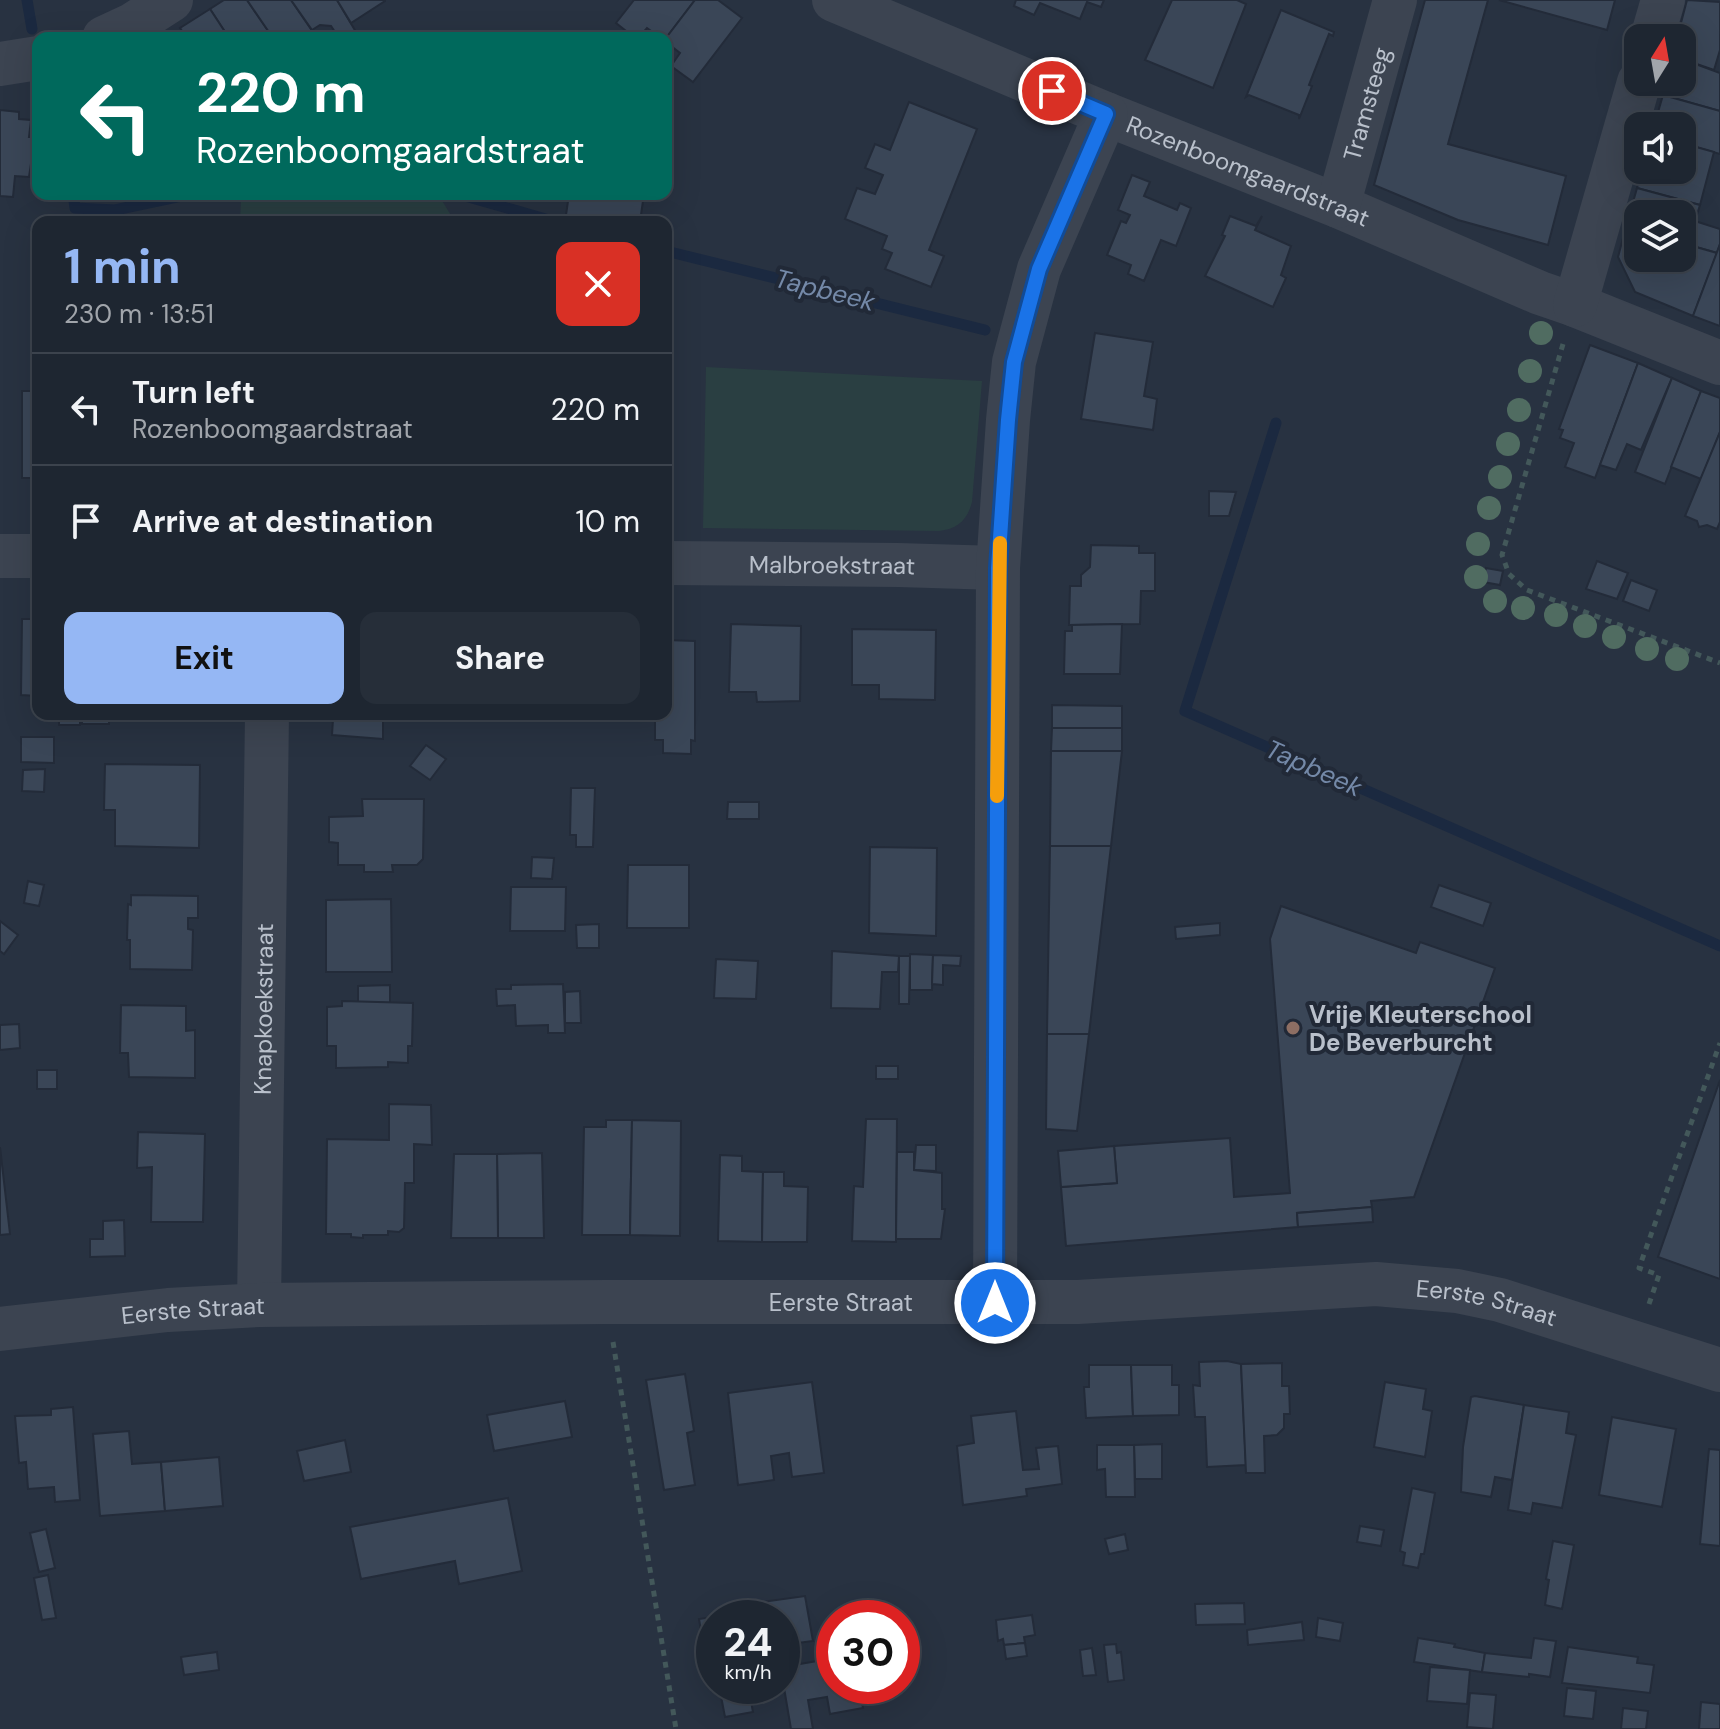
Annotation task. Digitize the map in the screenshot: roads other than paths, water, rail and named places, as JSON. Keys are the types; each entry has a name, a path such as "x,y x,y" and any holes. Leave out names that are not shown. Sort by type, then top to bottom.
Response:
{"street":[{"path":"117,32 171,0"},
{"name":"Rozenboomgaardstraat","path":"834,0 1106,114 1338,206 1540,293 1720,363"},
{"name":"Tramsteeg","path":"1338,206 1395,0"},
{"path":"1656,24 1663,0"},
{"path":"0,64 32,59"},
{"path":"1575,305 1635,96"},
{"path":"995,1303 998,568 1014,362 1039,269 1106,114"},
{"path":"0,556 32,556"},
{"name":"Malbroekstraat","path":"672,563 998,568"},
{"name":"Knapkoekstraat","path":"259,1305 267,720"},
{"name":"Eerste Straat","path":"0,1329 120,1315 259,1305 995,1303 1151,1299 1376,1284 1417,1286 1500,1300 1720,1370"}],"waterway":[{"name":"Tapbeek","path":"27,0 32,29"},
{"name":"Tapbeek","path":"74,200 75,208 115,210 162,200"},
{"name":"Tapbeek","path":"479,200 535,216"},
{"name":"Tapbeek","path":"672,252 985,330"},
{"name":"Tapbeek","path":"1276,423 1185,711 1720,946"}],"place":[{"name":"Vrije Kleuterschool De Beverburcht","path":"1293,1028"}]}
